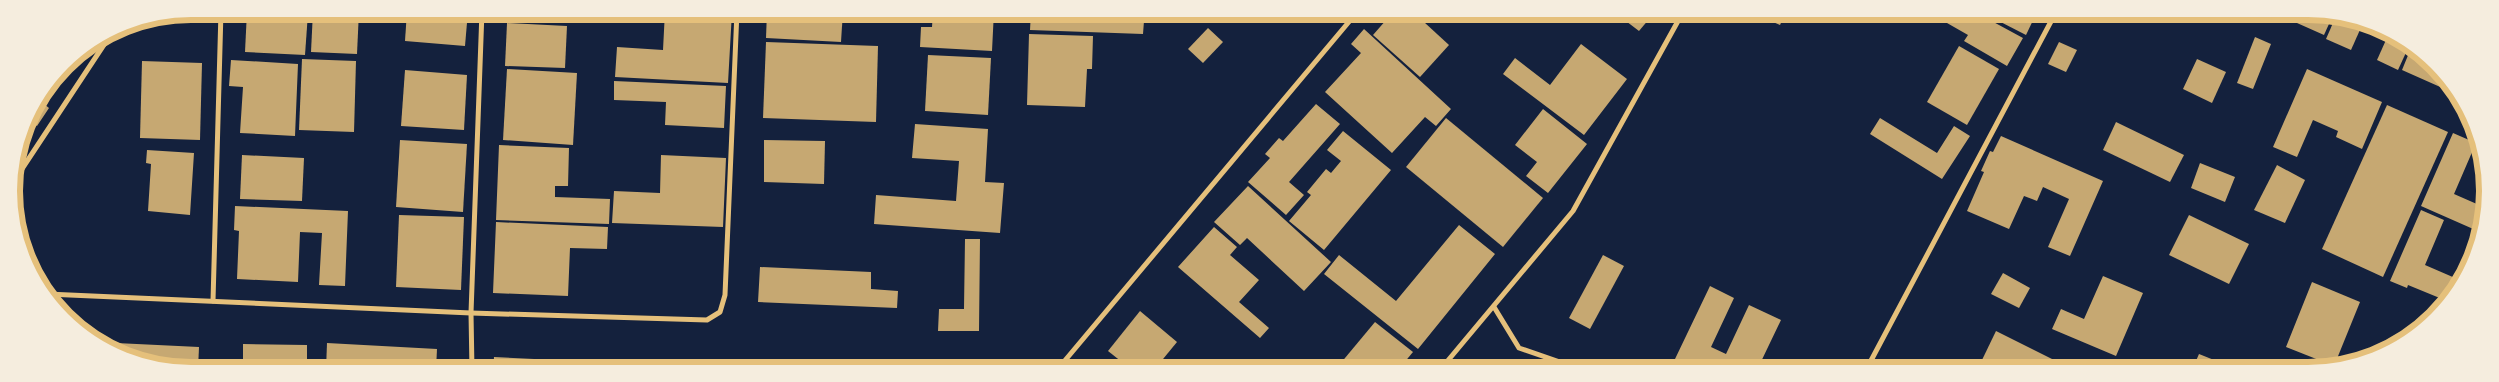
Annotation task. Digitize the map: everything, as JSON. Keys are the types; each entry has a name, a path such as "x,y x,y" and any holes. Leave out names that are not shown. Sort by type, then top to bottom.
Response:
{"street":[{"path":"213,301 221,20"},
{"path":"472,362 482,20"},
{"path":"55,294 472,313 688,321 707,320 720,312 725,295 736,20"},
{"path":"1063,362 1351,20"},
{"path":"1447,362 1494,308 1573,211 1679,20"},
{"path":"1870,362 2052,20"},
{"path":"21,171 105,43"},
{"path":"1494,308 1519,348 1560,362"}],"building":[{"path":"247,20 308,20 305,55 245,52"},
{"path":"313,20 359,20 357,54 311,52"},
{"path":"406,20 467,20 465,46 405,41"},
{"path":"665,20 732,20 728,83 615,77 617,47 663,50"},
{"path":"767,20 842,20 841,42 766,38"},
{"path":"932,20 994,20 992,51 920,47 921,27 932,27"},
{"path":"1031,20 1144,21 1143,34 1030,30"},
{"path":"1386,20 1422,20 1449,45 1420,77 1373,35"},
{"path":"1625,20 1648,20 1639,31"},
{"path":"1768,20 1782,20 1780,25"},
{"path":"1942,20 1990,20 2023,38 2007,66 1964,41 1968,35"},
{"path":"1997,20 2033,20 2026,35"},
{"path":"2298,20 2330,21 2324,35 2297,23"},
{"path":"2333,22 2361,28 2351,50 2326,39"},
{"path":"507,23 567,26 565,68 505,66"},
{"path":"1208,28 1223,42 1203,63 1188,49"},
{"path":"1364,29 1451,109 1436,126 1425,117 1392,153 1325,92 1361,53 1351,44"},
{"path":"1029,34 1093,36 1092,69 1087,69 1085,107 1027,105"},
{"path":"2255,37 2271,44 2253,89 2237,83"},
{"path":"2386,39 2407,51 2398,70 2377,60"},
{"path":"766,42 878,46 876,122 763,118"},
{"path":"2059,42 2077,50 2066,72 2048,64"},
{"path":"1581,44 1627,79 1584,135 1503,74 1515,58 1550,85"},
{"path":"1959,46 1999,69 1967,125 1927,102"},
{"path":"2409,53 2437,78 2445,89 2402,70"},
{"path":"928,55 991,58 988,115 925,111"},
{"path":"302,59 356,61 354,132 299,130"},
{"path":"2197,59 2226,72 2212,103 2183,89"},
{"path":"231,60 298,64 295,136 240,133 243,87 229,86"},
{"path":"142,61 202,63 200,140 140,138"},
{"path":"507,69 577,73 573,145 503,140"},
{"path":"2307,69 2382,102 2362,149 2336,137 2338,131 2313,120 2297,157 2273,147"},
{"path":"405,70 467,75 464,130 401,126"},
{"path":"614,81 726,86 724,128 665,125 666,102 614,100"},
{"path":"54,88 44,104 49,108 37,126 34,124 38,115 43,105"},
{"path":"1316,104 1340,124 1289,182 1304,195 1286,215 1248,182 1270,158 1265,154 1279,138 1283,141"},
{"path":"2387,105 2448,132 2383,277 2322,249"},
{"path":"1543,109 1587,144 1548,193 1526,176 1537,162 1515,145"},
{"path":"1446,118 1543,198 1503,247 1406,167"},
{"path":"1880,118 1937,153 1954,126 1970,136 1942,179 1870,134"},
{"path":"2116,122 2184,155 2170,182 2103,150"},
{"path":"915,124 988,129 985,182 1004,183 1000,233 874,224 876,195 956,201 959,161 912,158"},
{"path":"1343,131 1391,170 1324,250 1289,221 1311,195 1307,192 1326,169 1331,173 1341,161 1327,150"},
{"path":"2453,133 2471,141 2473,149 2454,194 2479,205 2474,229 2421,206"},
{"path":"2001,136 2103,181 2070,256 2048,247 2069,199 2043,187 2037,201 2024,196 2009,229 1967,211 1984,172 1981,171 1990,151 1993,152"},
{"path":"400,140 467,144 463,212 396,207"},
{"path":"764,140 825,141 824,184 764,182"},
{"path":"499,145 569,148 568,186 555,186 555,197 610,199 609,224 496,220"},
{"path":"147,150 194,153 190,215 148,211 151,164 146,163"},
{"path":"242,155 304,158 302,201 240,199"},
{"path":"661,155 726,158 723,227 612,223 614,191 660,193"},
{"path":"2200,163 2235,177 2225,202 2191,188"},
{"path":"2277,165 2305,180 2285,223 2254,210"},
{"path":"1248,186 1331,262 1304,291 1247,238 1240,245 1214,222"},
{"path":"235,206 348,211 345,286 319,285 322,233 300,232 298,282 237,279 239,231 234,230"},
{"path":"2421,210 2444,220 2425,265 2455,278 2441,299 2408,285 2407,288 2390,281"},
{"path":"399,215 464,217 461,290 396,287"},
{"path":"2189,215 2249,244 2229,284 2169,255"},
{"path":"496,222 608,227 607,249 570,248 568,296 493,293"},
{"path":"1459,225 1495,254 1418,349 1324,274 1339,255 1396,301"},
{"path":"1214,227 1237,247 1230,255 1259,280 1239,302 1269,328 1260,338 1178,267"},
{"path":"965,239 980,239 979,331 938,331 939,309 964,309"},
{"path":"1603,255 1624,266 1590,329 1569,318"},
{"path":"760,267 871,272 871,289 898,291 897,308 758,302"},
{"path":"2003,273 2030,288 2019,308 1991,294"},
{"path":"2103,276 2143,293 2116,356 2052,329 2061,309 2084,319"},
{"path":"2312,282 2360,302 2337,359 2323,362 2286,347"},
{"path":"1710,286 1734,298 1711,347 1726,354 1749,305 1781,320 1761,362 1680,362 1675,359"},
{"path":"1140,311 1177,342 1161,362 1122,362 1108,351"},
{"path":"1375,322 1413,352 1405,362 1342,362"},
{"path":"1996,331 2054,360 2053,362 1986,362 1982,360"},
{"path":"327,343 437,349 436,362 326,362"},
{"path":"116,344 199,347 198,362 169,361 136,353"},
{"path":"243,344 307,345 307,362 243,362"},
{"path":"2199,354 2219,362 2196,362"},
{"path":"494,357 555,360 555,362 494,362"},
{"path":"605,361 637,362 605,362"}]}
